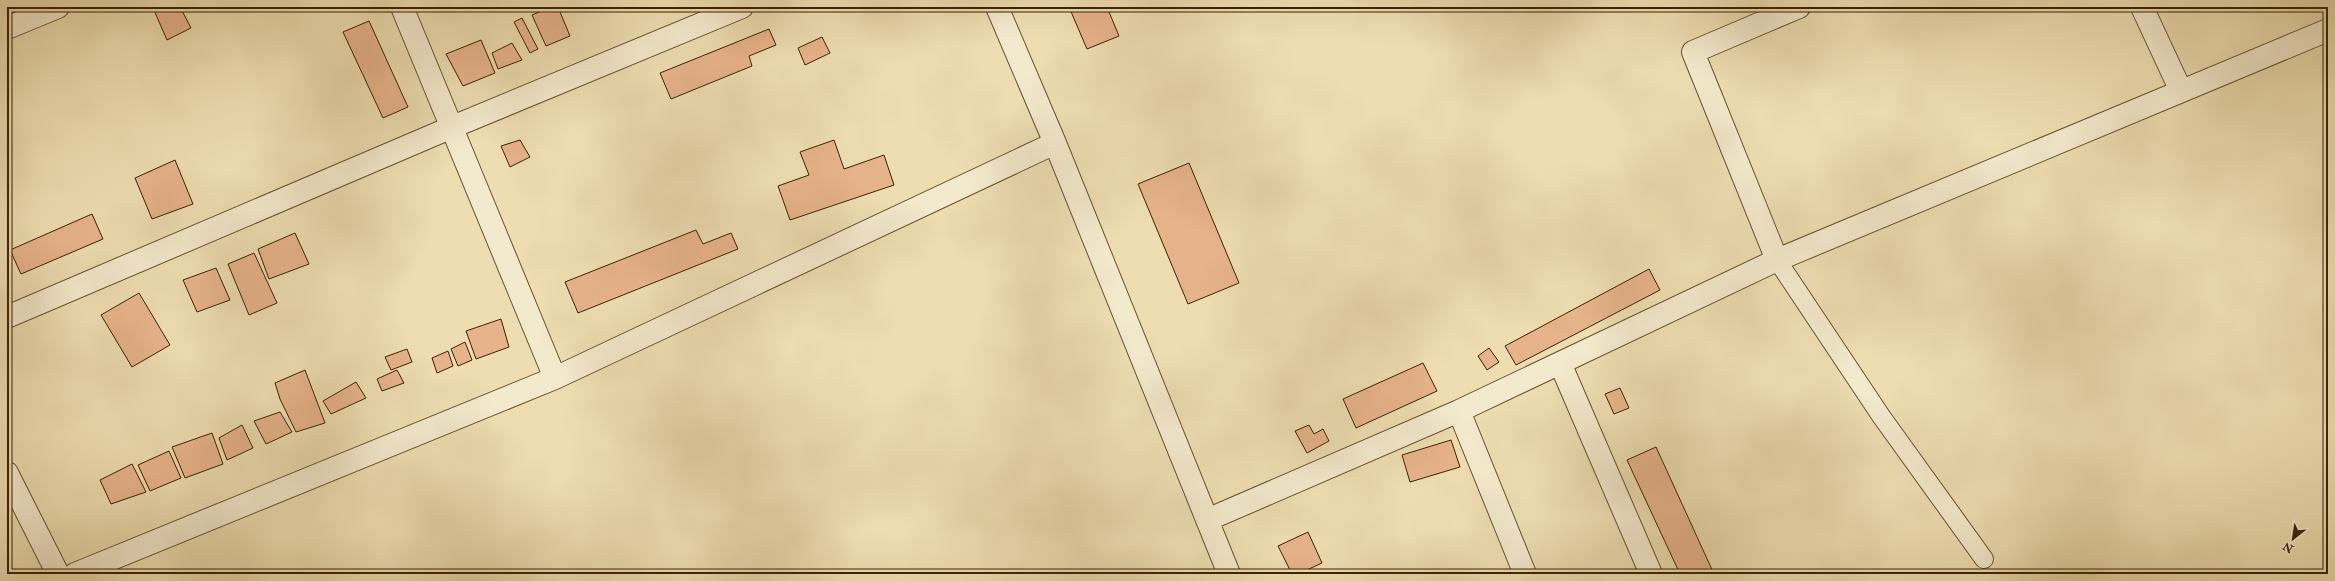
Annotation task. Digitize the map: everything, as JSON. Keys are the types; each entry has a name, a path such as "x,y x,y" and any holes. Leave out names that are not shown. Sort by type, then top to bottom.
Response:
{"street":[{"path":"7,28 58,7"},
{"path":"402,7 450,128 555,378"},
{"path":"7,317 450,128 742,7"},
{"path":"997,7 1055,143 1229,574"},
{"path":"1777,260 1693,52 1799,7"},
{"path":"2142,7 2181,91"},
{"path":"1207,520 1459,411 1777,260 2328,30"},
{"path":"75,574 555,378 1055,143"},
{"path":"1560,363 1651,574"},
{"path":"1459,411 1525,574"},
{"path":"7,473 58,574"}],"lane":[{"path":"1777,260 1881,416 1984,559"}],"building":[{"path":"180,7 191,28 167,40 153,8"},
{"path":"551,7 558,7 570,36 546,46 532,15"},
{"path":"1069,7 1107,7 1119,36 1087,49"},
{"path":"522,18 538,49 530,53 514,22"},
{"path":"369,21 408,107 383,118 343,32"},
{"path":"769,29 776,45 749,56 752,66 671,99 660,73"},
{"path":"822,37 830,53 805,65 798,48"},
{"path":"481,40 495,73 463,86 446,54"},
{"path":"512,43 522,60 498,69 492,53"},
{"path":"520,140 530,157 510,167 501,146"},
{"path":"834,140 844,169 884,155 894,185 790,220 778,186 809,175 800,152"},
{"path":"175,160 193,204 152,219 135,178"},
{"path":"1189,163 1239,283 1188,304 1138,184"},
{"path":"92,214 103,239 21,274 10,250"},
{"path":"696,230 703,244 731,233 738,249 578,313 565,282"},
{"path":"295,233 309,264 269,279 258,249"},
{"path":"254,253 277,303 249,315 228,264"},
{"path":"216,268 230,300 197,312 183,280"},
{"path":"1649,269 1660,290 1516,365 1505,346"},
{"path":"139,293 170,345 132,367 101,315"},
{"path":"501,319 509,347 476,359 466,331"},
{"path":"465,342 472,360 458,366 451,349"},
{"path":"1489,348 1499,362 1487,370 1478,356"},
{"path":"407,349 412,362 391,370 385,357"},
{"path":"448,351 453,366 437,373 432,358"},
{"path":"1423,363 1437,391 1356,428 1343,399"},
{"path":"305,370 325,423 296,432 280,399 275,383"},
{"path":"397,370 404,383 382,391 377,379"},
{"path":"356,382 366,398 331,414 323,401"},
{"path":"1620,388 1629,408 1614,414 1605,394"},
{"path":"280,412 292,432 266,444 254,421"},
{"path":"242,425 253,448 227,460 219,438"},
{"path":"1309,425 1314,434 1323,429 1329,441 1307,453 1295,431"},
{"path":"212,433 223,464 185,478 172,447"},
{"path":"1451,440 1460,467 1410,482 1402,455"},
{"path":"1656,447 1714,574 1680,574 1627,460"},
{"path":"169,451 181,478 150,491 138,465"},
{"path":"132,464 146,492 111,504 100,480"},
{"path":"1308,532 1322,563 1298,574 1292,574 1278,546"}]}
